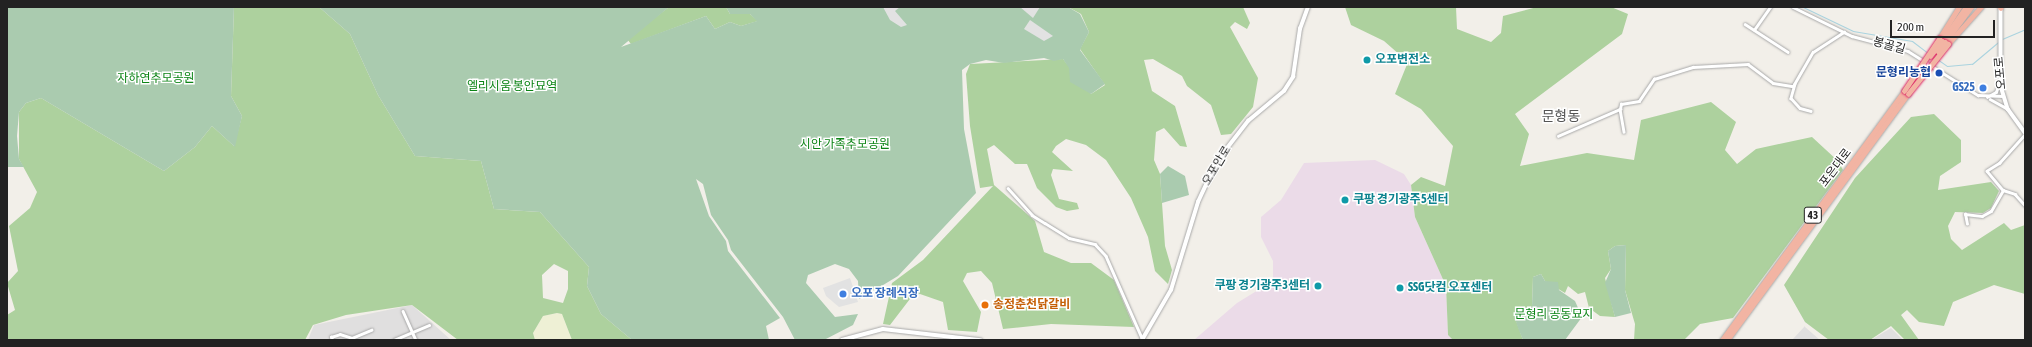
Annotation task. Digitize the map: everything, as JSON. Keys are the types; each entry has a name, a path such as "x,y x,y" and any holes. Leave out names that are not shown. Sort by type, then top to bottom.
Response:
{"highway":[{"path":"1944,41 1959,7"},
{"path":"1906,93 1944,41 1966,7"},
{"path":"1906,93 1971,7"},
{"path":"1944,41 1981,7"},
{"name":"포은대로","path":"1722,340 1906,93"},
{"name":"포은대로","path":"1727,340 1906,93"}],"street":[{"name":"오포안로","path":"1142,339 1171,290 1198,202 1217,161 1248,121 1284,91 1293,77 1300,29 1308,7"},
{"path":"1754,30 1770,7"},
{"name":"봉골길","path":"1793,7 1844,32 1908,51 1986,98 2008,109"},
{"name":"오포로","path":"2000,7 2000,81 2003,96 2008,109 2025,134"},
{"path":"1745,24 1788,52"},
{"path":"1811,111 1806,111 1791,98 1795,84 1808,58 1825,42 1838,40 1844,32"},
{"path":"1624,132 1620,109 1621,104 1639,101 1652,80 1693,67 1748,64 1778,85 1795,84"},
{"path":"1986,98 1996,92 2000,81"},
{"path":"1986,98 2003,96"},
{"path":"1558,136 1620,109"},
{"path":"2025,134 2000,164 1987,171 2003,190 2015,194 2025,205"},
{"path":"1008,188 1032,215 1045,224 1068,238 1095,244 1109,263 1142,339"},
{"path":"1967,224 1965,214 1982,216 1991,211 2003,190"},
{"path":"403,311 416,340"},
{"path":"394,340 429,325"},
{"path":"842,340 883,329 980,340"},
{"path":"332,340 331,337 340,334 352,338 371,330"}],"shaded area":[{"path":"883,7 900,7 895,11 907,25 901,27 890,20"},
{"path":"1020,7 1040,7 1033,18"},
{"path":"1030,20 1053,36 1044,41 1024,29"},
{"path":"1375,160 1404,174 1411,185 1415,217 1446,286 1448,335 1453,340 1194,340 1237,303 1273,281 1273,261 1261,237 1261,217 1281,200 1304,163"},
{"path":"850,278 858,302 839,307 826,296 823,288"},
{"path":"412,305 451,340 308,340 314,325"},
{"path":"1805,327 1820,340 1792,340"},
{"path":"1891,328 1903,340 1871,340"}],"green space":[{"name":"자하연추모공원","path":"7,7 234,7 231,96 242,116 235,147 212,126 195,147 164,171 41,98 26,103 19,112 17,136 19,159 24,167 7,167"},
{"path":"234,7 319,7 350,34 378,95 415,156 481,161 494,209 540,212 589,267 587,286 601,314 632,340 572,340 562,314 557,313 543,316 533,333 535,340 458,340 412,305 346,315 313,325 305,340 7,340 7,315 15,310 7,283 18,271 9,226 30,208 37,192 19,159 19,112 26,103 41,98 164,171 195,147 212,126 234,146 242,116 231,96","holes":["554,264 568,271 568,289 563,303 543,298 542,275"]},
{"path":"319,7 669,7 621,47 706,16 715,29 730,22 741,26 757,21 750,14 730,14 726,7 1068,7 1080,14 1089,32 1080,50 1105,84 1091,94 1070,82 1069,68 1063,59 1054,61 1044,58 1004,63 986,60 970,64 962,70 964,129 976,193 898,276 859,299 858,281 849,269 835,264 808,275 806,283 835,317 858,314 853,325 824,340 795,340 783,317 731,250 728,240 711,215 703,184 696,179 709,216 726,241 728,251 780,318 766,326 769,340 632,340 601,314 587,286 589,267 540,212 494,209 481,161 415,156 378,95 350,34"},
{"path":"669,7 726,7 730,14 750,14 758,21 741,26 730,22 715,29 706,16 631,44 627,39"},
{"path":"1068,7 1243,7 1250,23 1247,29 1235,22 1230,27 1258,78 1253,107 1231,134 1221,135 1211,105 1187,86 1182,76 1153,59 1144,60 1152,91 1175,106 1187,147 1180,146 1164,128 1156,132 1154,160 1160,174 1165,246 1172,270 1168,284 1155,271 1148,237 1131,198 1106,160 1086,145 1066,139 1056,146 1052,152 1073,171 1053,169 1051,175 1059,199 1077,203 1079,209 1067,211 1056,207 1037,188 1027,164 1015,164 994,145 987,149 994,185 1035,221 1044,252 1071,263 1091,263 1114,280 1134,327 1051,324 1003,329 992,283 981,271 967,273 963,281 981,312 977,332 948,330 943,302 920,294 913,295 890,325 883,324 892,283 923,260 993,186 980,188 970,126 966,74 970,64 1063,59 1091,94 1105,85 1080,49 1089,32 1081,14"},
{"path":"1345,7 1456,7 1457,29 1491,42 1501,33 1503,16 1537,7 1611,7 1628,14 1622,34 1515,114 1529,134 1520,166 1587,153 1634,160 1641,120 1711,102 1736,122 1725,150 1737,164 1756,149 1812,137 1838,161 1843,170 1733,318 1700,324 1684,340 1634,340 1635,324 1625,290 1626,245 1615,246 1608,251 1611,269 1605,278 1615,317 1600,316 1589,308 1585,292 1578,294 1568,286 1565,293 1545,281 1541,274 1533,277 1532,306 1514,315 1523,340 1453,340 1448,335 1446,286 1415,217 1411,185 1421,177 1445,186 1453,146 1421,109 1395,94 1408,62 1384,41 1351,25"},
{"path":"1934,114 1961,140 1961,162 1940,176 1938,190 1991,182 1999,191 1991,208 1983,213 1955,212 1948,226 1951,239 1962,250 2004,223 2011,230 2025,225 2025,294 1994,285 1953,302 1944,326 1919,322 1907,310 1901,315 1919,340 1905,340 1891,326 1870,340 1829,340 1805,322 1784,285 1855,178 1911,117"},
{"path":"1168,166 1185,176 1189,195 1162,203 1160,174"},
{"path":"1626,245 1625,290 1631,313 1615,317 1605,283 1611,269 1608,251 1615,246"},
{"name":"문형리 공동묘지","path":"1541,274 1545,281 1558,282 1559,290 1575,301 1582,317 1565,340 1523,340 1518,328 1514,315 1532,306 1533,277"},
{"path":"557,313 562,314 572,340 535,340 533,333 543,316"}],"waterway":[{"path":"1803,7 1853,31 1912,41 1928,53"},
{"path":"2002,39 2025,29"},
{"path":"1937,59 1947,66 1972,64 1999,41"}],"place":[{"name":"오포변전소","path":"1367,60"},
{"name":"문형리농협","path":"1939,73"},
{"name":"GS25","path":"1983,88"},
{"name":"쿠팡 경기광주5센터","path":"1345,200"},
{"name":"쿠팡 경기광주3센터","path":"1318,286"},
{"name":"SSG닷컴 오포센터","path":"1400,288"},
{"name":"오포 장례식장","path":"843,294"},
{"name":"송정춘천닭갈비","path":"985,305"}],"district":[{"name":"문형동","path":"1561,116"}],"park label":[{"name":"엘리시움 봉안묘역","path":"512,87"},
{"name":"시안 가족추모공원","path":"845,145"}]}
